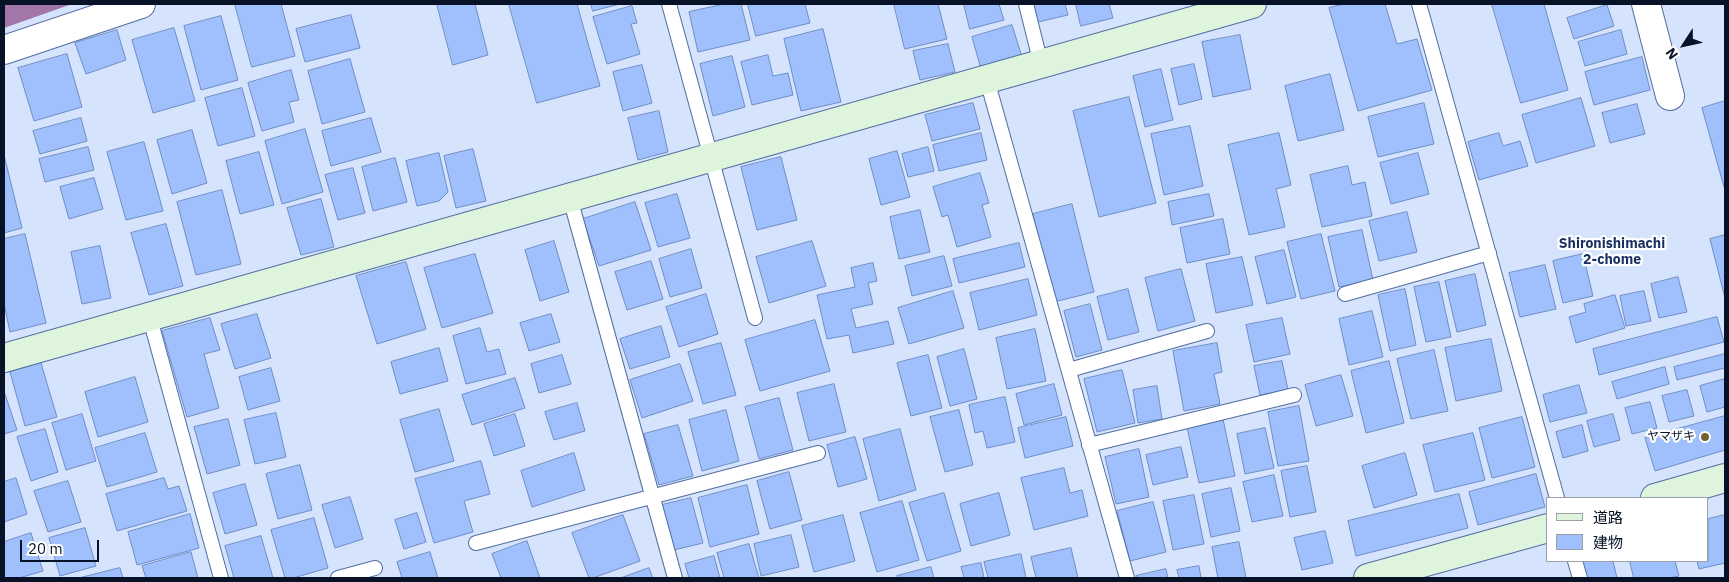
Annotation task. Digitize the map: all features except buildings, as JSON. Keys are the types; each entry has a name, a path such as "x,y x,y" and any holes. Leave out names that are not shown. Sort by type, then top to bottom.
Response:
{"street":[{"path":"4,50 141,4"},
{"path":"1646,4 1670,96"},
{"path":"4,358 149,315 570,198 1245,5"},
{"path":"1658,497 1725,478"},
{"path":"1368,578 1546,529"}],"lane":[{"path":"669,4 755,318"},
{"path":"1026,4 1041,64"},
{"path":"1419,4 1557,497"},
{"path":"987,80 1127,578"},
{"path":"570,198 675,578"},
{"path":"1345,294 1489,253"},
{"path":"149,315 221,578"},
{"path":"1069,370 1207,331"},
{"path":"1089,445 1294,395"},
{"path":"476,543 818,453"},
{"path":"1575,562 1580,578"},
{"path":"338,578 375,568"}],"shaded area":[{"path":"4,4 72,4 4,28"}],"place":[{"name":"ヤマザキ","path":"1705,437"}],"district":[{"name":"Shironishimachi 2-chome","path":"1612,252"}]}
